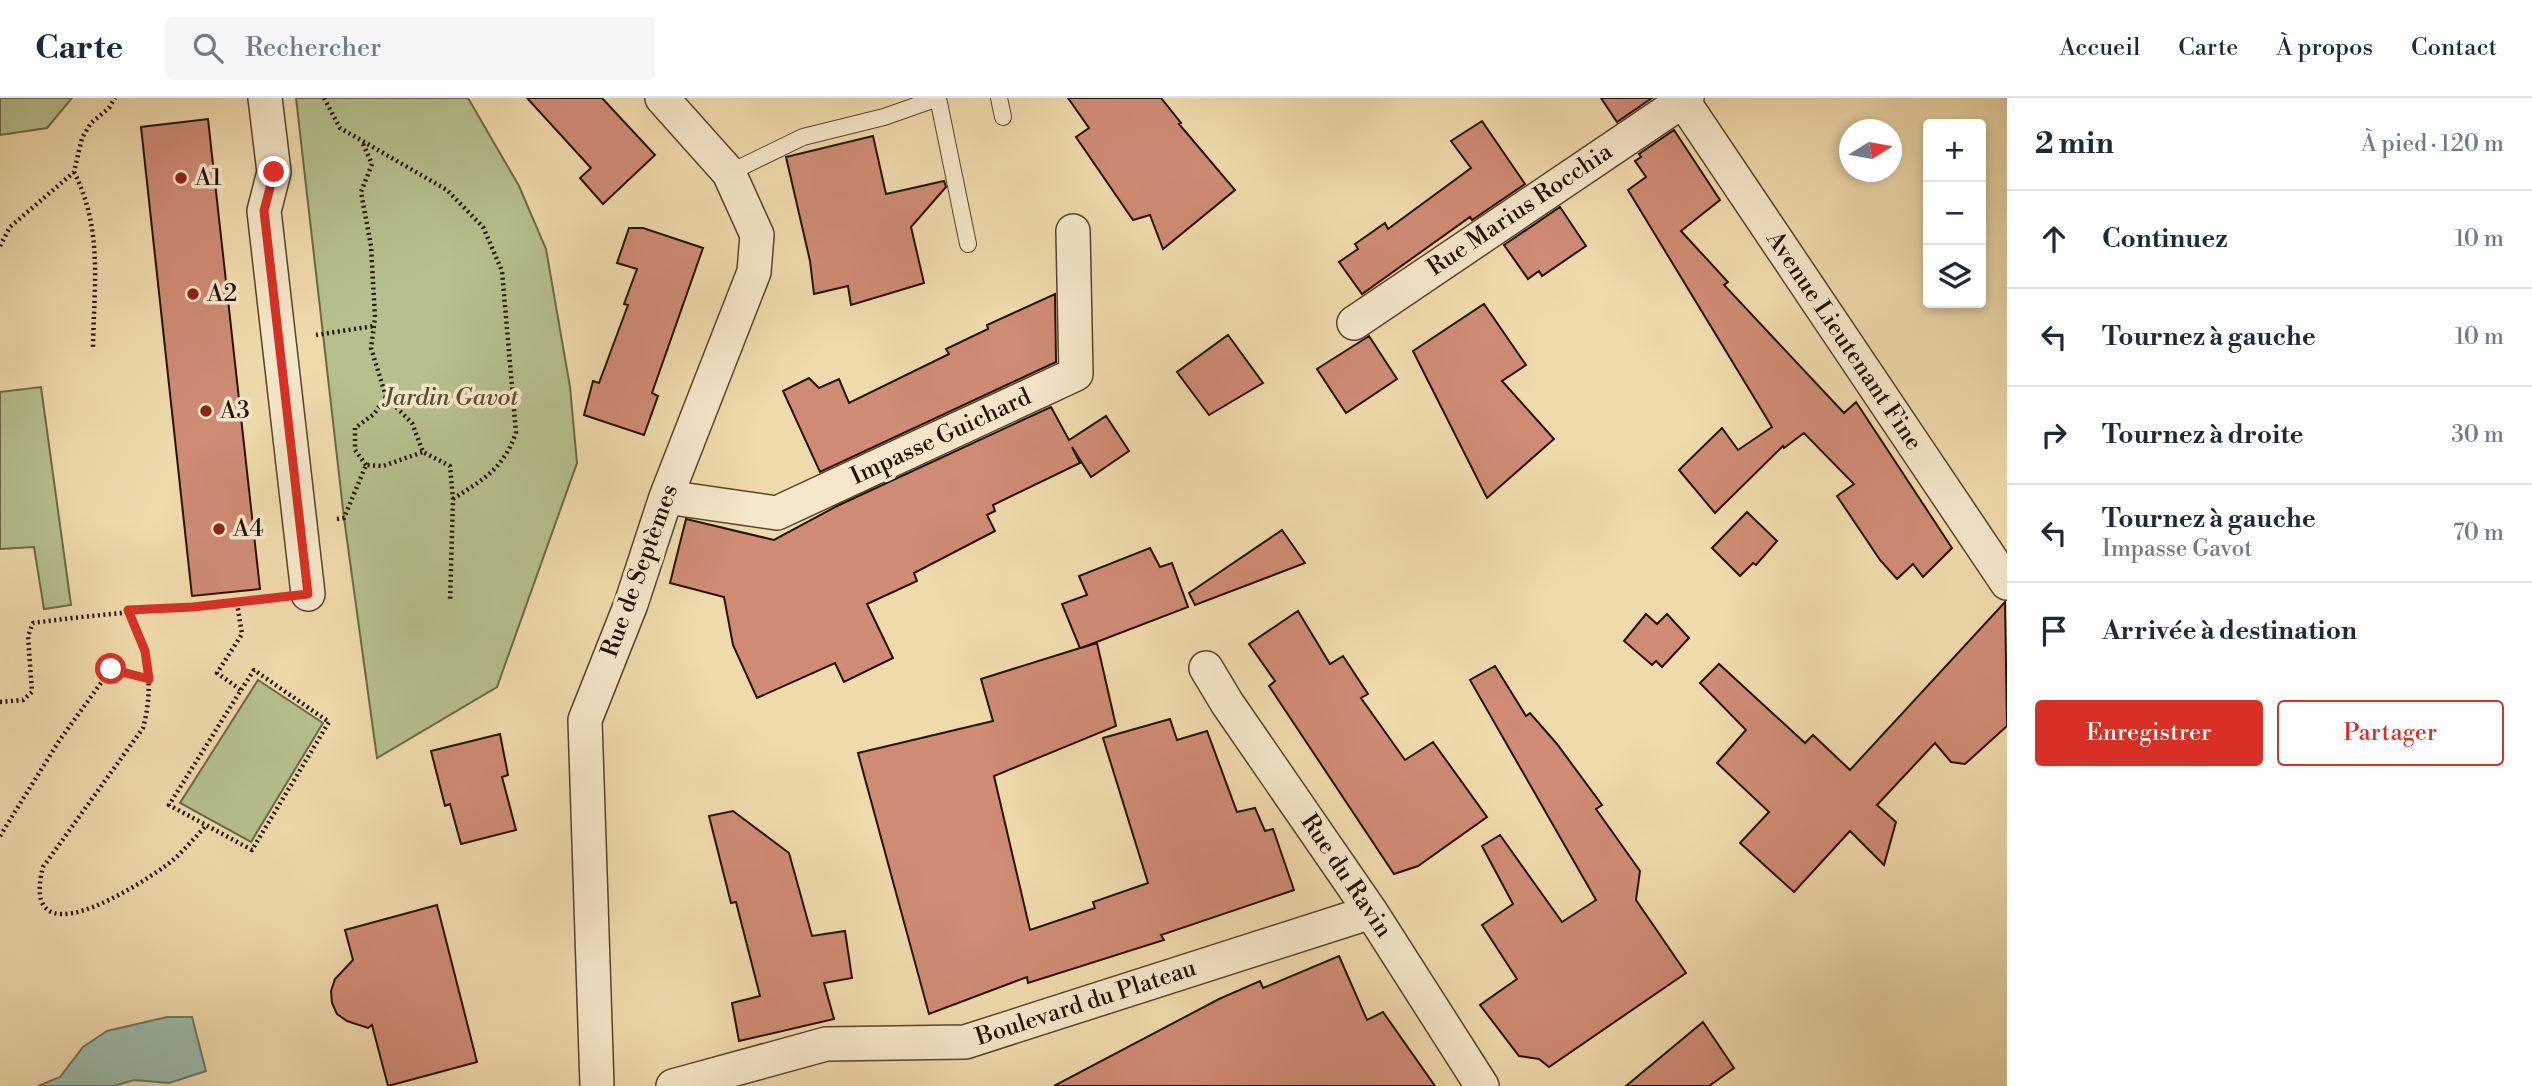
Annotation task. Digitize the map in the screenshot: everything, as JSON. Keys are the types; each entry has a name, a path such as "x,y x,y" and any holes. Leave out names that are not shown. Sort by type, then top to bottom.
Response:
{"street":[{"path":"265,98 274,172 264,211 308,594"},
{"name":"Rue de Septèmes","path":"597,1086 585,720 631,604 666,496 754,272 757,235 729,173 662,98"},
{"name":"Rue Marius Rocchia","path":"1354,323 1683,99"},
{"name":"Avenue Lieutenant Fine","path":"1683,99 2007,583"},
{"name":"Impasse Guichard","path":"666,496 777,513 1076,374 1073,231"},
{"name":"Rue du Ravin","path":"1206,668 1227,703 1371,912 1482,1086"},
{"name":"Boulevard du Plateau","path":"673,1086 826,1044 965,1042 1371,912"}],"lane":[{"path":"729,173 803,137 884,117 938,98 968,244"},
{"path":"999,98 1003,117"}],"path":[{"path":"0,246 10,227 74,172 82,138 91,123 109,108 115,98"},
{"path":"324,98 340,128 363,144 447,190 483,227 502,271 516,433 508,455 493,473 453,499"},
{"path":"363,144 372,164 361,192 371,246 374,327 371,348 386,397 412,423 423,452 450,466 453,499 450,602"},
{"path":"74,172 88,200 92,222 95,255 93,347"},
{"path":"277,341 374,327"},
{"path":"366,465 355,450 355,428 374,414 386,397"},
{"path":"366,465 383,466 423,452"},
{"path":"299,523 345,518 366,465"},
{"path":"0,702 23,699 32,692 28,636 33,623 128,610 237,603 308,594"},
{"path":"237,603 242,634 217,673 241,690"},
{"path":"128,610 145,651 149,679 149,705 143,728 43,867 39,884 40,900 48,910 59,915 76,914 108,901 166,865 207,825"},
{"path":"0,836 59,741 111,669 149,679"},
{"path":"254,670 329,722 252,850 207,825 169,805 254,670"}],"green space":[{"path":"0,98 72,98 47,128 0,135"},
{"name":"Jardin Gavot","path":"296,98 468,98 519,186 546,249 570,387 577,463 497,687 377,758 344,518"},
{"path":"41,387 71,605 44,609 34,547 0,549 0,392"},
{"path":"258,680 323,723 251,842 180,803"}],"shaded area":[{"path":"167,1017 192,1017 206,1071 169,1083 134,1080 114,1086 38,1086 60,1077 83,1047 107,1031"}],"building":[{"path":"527,98 602,98 655,155 603,204 580,178 591,168"},
{"path":"1068,98 1161,98 1181,123 1179,124 1235,190 1163,249 1150,215 1133,220 1076,137 1089,128"},
{"path":"1601,98 1652,98 1617,122"},
{"path":"208,119 260,589 192,596 141,127"},
{"path":"1482,121 1525,184 1472,220 1470,217 1362,294 1339,262 1358,249 1355,244 1385,223 1388,229 1471,168 1451,141"},
{"path":"1674,130 1720,200 1681,231 1728,282 1724,285 1844,413 1856,402 1952,548 1923,577 1913,564 1897,579 1880,560 1837,496 1854,484 1804,433 1784,448 1783,446 1715,513 1679,470 1722,428 1738,450 1772,427 1628,190 1646,177 1635,161 1641,157 1639,154"},
{"path":"873,136 886,194 944,181 946,187 911,227 924,283 851,305 848,286 814,294 810,261 786,157"},
{"path":"1560,207 1586,246 1542,276 1539,271 1528,279 1504,245"},
{"path":"629,228 643,228 703,248 652,393 658,396 644,435 584,415 593,381 599,383 628,305 624,304 637,269 617,263"},
{"path":"1055,294 1056,362 820,472 783,391 809,378 819,388 839,379 849,403 949,354 946,349 988,329 987,325"},
{"path":"1484,304 1526,365 1502,381 1554,439 1487,498 1413,351"},
{"path":"1228,335 1263,383 1209,415 1177,372"},
{"path":"1369,336 1397,379 1346,413 1317,369"},
{"path":"1051,407 1069,440 1106,416 1129,451 1091,477 1072,447 1080,463 993,505 995,511 987,515 995,531 914,573 917,581 867,604 893,658 844,682 835,663 757,698 733,645 724,597 670,583 686,519 774,540 837,506"},
{"path":"1747,512 1777,541 1756,565 1753,563 1740,576 1712,548"},
{"path":"1282,530 1305,563 1195,605 1189,593"},
{"path":"1150,548 1160,567 1172,563 1188,607 1081,648 1097,643 1116,726 994,776 1030,930 1095,908 1093,902 1148,883 1103,738 1170,719 1177,740 1207,731 1237,812 1255,808 1265,831 1273,829 1294,890 1161,935 1164,940 1028,983 1027,977 929,1014 858,753 993,721 981,679 1080,648 1062,604 1087,595 1079,576"},
{"path":"2005,602 2007,726 1965,764 1951,762 1935,743 1877,805 1896,822 1884,865 1850,831 1794,892 1740,843 1769,812 1717,763 1746,730 1700,683 1719,664 1805,743 1813,735 1850,770"},
{"path":"1298,611 1330,664 1343,656 1368,694 1361,698 1405,760 1433,742 1487,817 1418,866 1394,874 1269,686 1275,681 1249,644"},
{"path":"1646,614 1657,624 1667,614 1689,638 1662,667 1656,661 1652,665 1624,641"},
{"path":"1495,666 1526,716 1530,713 1557,744 1602,805 1596,809 1640,871 1636,900 1686,973 1549,1067 1539,1059 1519,1056 1480,1005 1517,979 1482,925 1513,904 1482,846 1500,835 1562,922 1596,900 1470,680"},
{"path":"500,734 508,775 502,777 516,830 461,844 450,804 445,806 431,751"},
{"path":"733,811 789,853 812,936 845,931 852,978 824,983 834,1019 739,1041 732,1003 760,996 736,902 731,903 709,816"},
{"path":"437,905 477,1062 388,1086 372,1025 368,1028 347,1021 337,1014 332,1003 331,991 335,979 353,960 345,930"},
{"path":"1339,956 1367,1020 1383,1012 1435,1086 1054,1086 1219,999 1260,981 1263,988"},
{"path":"1703,1022 1734,1068 1709,1086 1626,1086"}],"place":[{"name":"A1","path":"181,178"},
{"name":"A2","path":"193,294"},
{"name":"A3","path":"206,411"},
{"name":"A4","path":"219,529"}],"route":[{"path":"111,669 149,679 145,651 128,610 193,607 308,594 264,211 274,172"}]}
